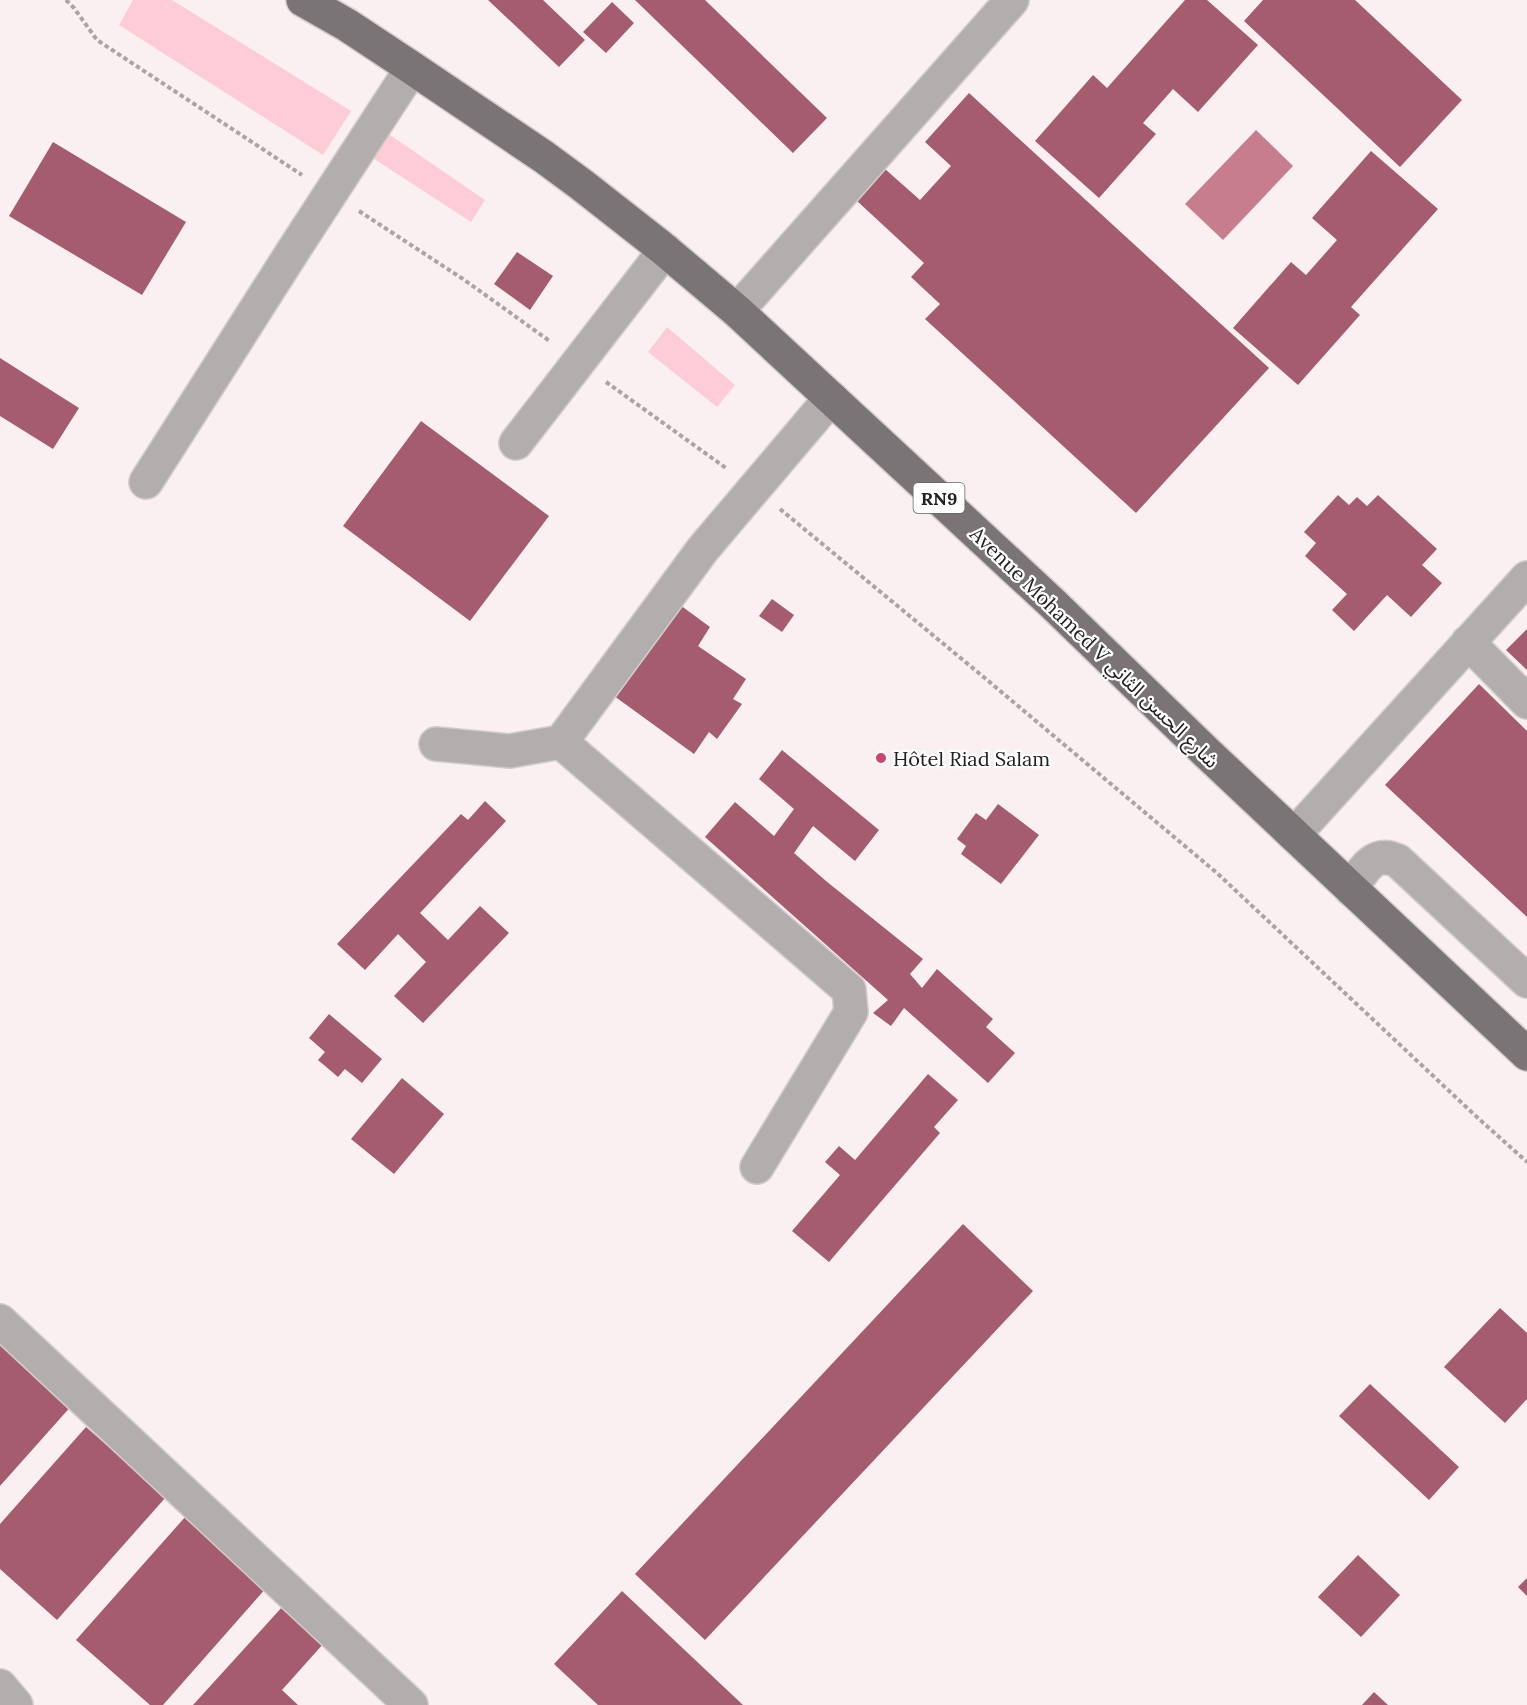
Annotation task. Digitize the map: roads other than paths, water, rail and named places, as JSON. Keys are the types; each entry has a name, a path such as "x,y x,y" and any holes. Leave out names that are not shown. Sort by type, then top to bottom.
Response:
{"main road":[{"name":"Avenue Mohamed V شارع الحسن الثاني","path":"303,0 347,25 412,68 582,185 665,250 737,311 1051,602 1351,889 1526,1050"}],"street":[{"path":"737,311 1012,0"},
{"path":"146,482 412,68"},
{"path":"516,443 665,250"},
{"path":"436,744 510,751 561,742 703,549 831,398"},
{"path":"1294,835 1527,578"},
{"path":"1468,642 1527,702"},
{"path":"561,742 849,990 851,1011 757,1167"},
{"path":"1351,889 1366,866 1374,860 1383,857 1398,861 1527,981"},
{"path":"0,1321 411,1705"},
{"path":"0,1686 16,1705"}],"place":[{"name":"Hôtel Riad Salam","path":"881,758"}]}
